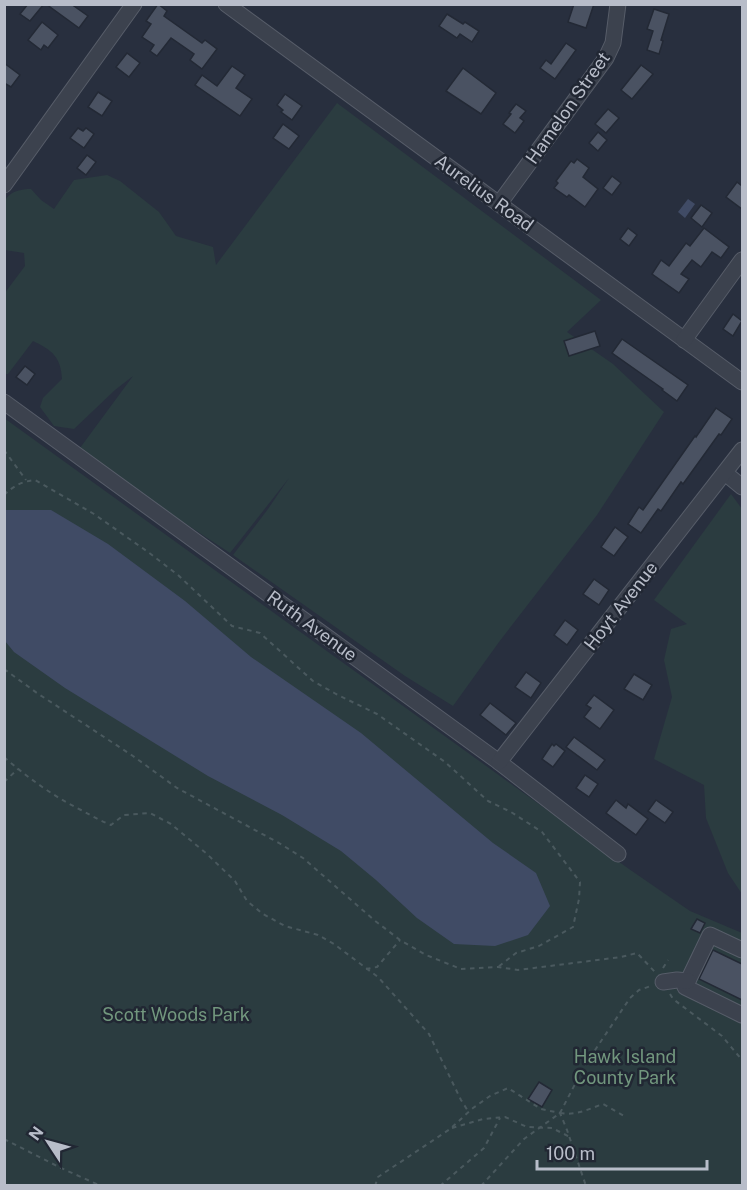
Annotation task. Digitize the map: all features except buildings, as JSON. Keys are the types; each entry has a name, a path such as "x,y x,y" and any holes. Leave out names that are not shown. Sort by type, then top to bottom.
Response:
{"street":[{"path":"4,185 134,4"},
{"name":"Aurelius Road","path":"226,4 742,382"},
{"name":"Hamelon Street","path":"499,204 606,58 613,43 618,4"},
{"path":"684,340 742,260"},
{"name":"Ruth Avenue","path":"4,402 499,762 618,854"},
{"name":"Hoyt Avenue","path":"499,762 742,450"},
{"path":"725,473 742,487"},
{"path":"742,950 710,935 685,987 742,1015"},
{"path":"663,982 688,981"}],"path":[{"path":"4,450 26,480"},
{"path":"4,495 26,480 35,480 94,514 178,575 232,626 260,633 313,681 377,714 445,762 489,801 512,812 542,832 580,882 573,927 539,946 516,953 498,967"},
{"path":"4,669 177,788 303,858 374,920 400,940 426,955 461,969 498,967 518,970 637,953 663,982 673,999 722,1036 742,1060"},
{"path":"4,757 62,801 96,819 111,825 124,816 150,813 171,824 236,881 247,901 263,914 285,926 318,934 378,977 429,1034 468,1111"},
{"path":"4,782 18,769"},
{"path":"366,969 377,967 400,940"},
{"path":"377,967 378,977"},
{"path":"481,1185 524,1139 560,1113 585,1065 630,998 639,990 663,982"},
{"path":"375,1185 378,1177 450,1129 468,1111 490,1096 508,1088 542,1109 568,1114 603,1104 626,1117"},
{"path":"560,1113 586,1185"},
{"path":"450,1129 483,1119 505,1117 527,1127 552,1128 570,1137"},
{"path":"440,1185 484,1148 501,1118"},
{"path":"4,1139 101,1185"}],"green space":[{"path":"337,103 601,300 567,332 613,364 664,412 597,515 453,706 405,676 233,555 289,478 230,553 77,452 133,376 74,429 54,426 40,407 43,398 62,379 60,365 50,351 33,341 8,374 5,374 4,312 6,309 4,294 25,266 24,253 5,250 4,204 9,195 20,190 31,189 54,209 74,180 107,175 120,181 159,212 176,236 213,247 216,265"},
{"path":"4,418 629,869 690,911 742,933 742,1185 5,1185"},
{"path":"731,494 742,509 742,894 728,873 706,818 704,785 654,759 672,697 664,660 671,629 687,624 654,600"}],"water":[{"path":"688,199 695,204 685,218 678,212"},
{"path":"5,510 51,510 108,544 185,601 251,657 361,733 493,843 536,873 550,906 528,935 495,946 454,944 417,918 341,851 282,815 208,776 65,688 14,652 5,641"}],"park label":[{"name":"Scott Woods Park","path":"176,1015"},
{"name":"Hawk Island County Park","path":"625,1067"}]}
